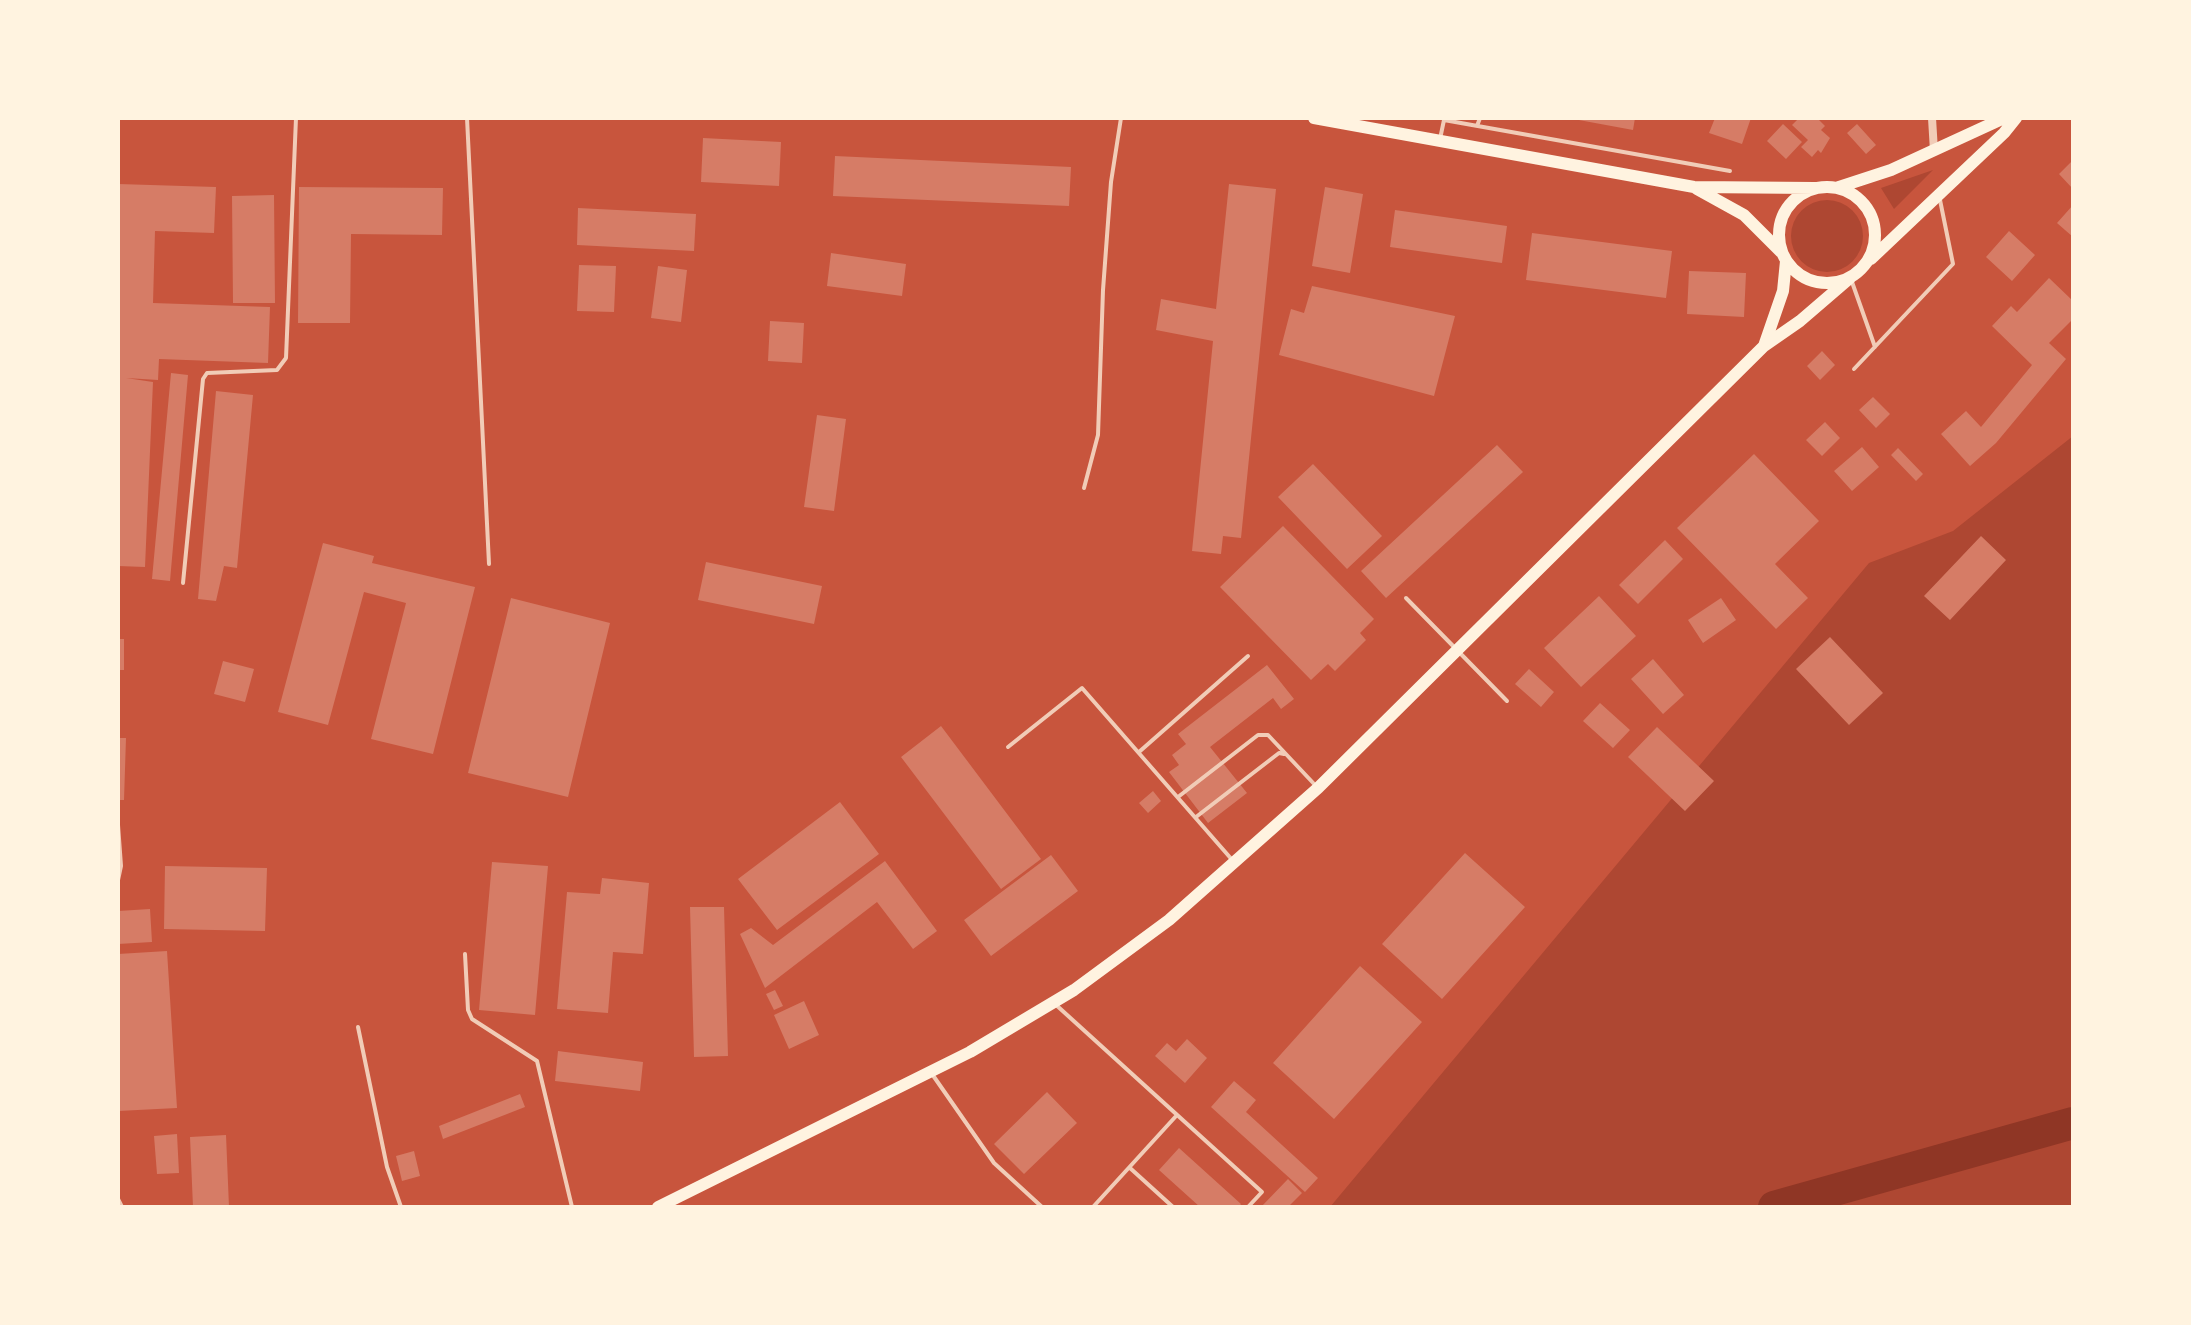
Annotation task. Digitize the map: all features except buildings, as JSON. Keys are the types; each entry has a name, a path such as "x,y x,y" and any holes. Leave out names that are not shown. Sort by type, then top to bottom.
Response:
{"main road":[{"path":"1314,118 1694,187 1814,188 1839,187 1934,151 2004,118"},
{"path":"658,1207 931,1072 1053,1003 1169,920 1236,864 1318,788 1764,346 1800,321 1866,264 2016,118"},
{"path":"1694,187 1744,215 1798,273 1818,282 1850,278"},
{"path":"1839,187 1861,199 1874,220 1875,244 1866,264"},
{"path":"1764,346 1783,291 1785,258 1779,232 1786,210 1803,193 1814,188"}],"street":[{"path":"1932,118 1934,151"}],"lane":[{"path":"183,583 203,379 207,373 277,370 286,358 296,118"},
{"path":"467,118 489,564"},
{"path":"1084,488 1098,435 1105,259 1111,182 1121,118"},
{"path":"1477,126 1480,118"},
{"path":"1440,141 1444,119 1730,171"},
{"path":"1854,369 1953,264 1939,193"},
{"path":"1850,278 1875,347"},
{"path":"1406,598 1507,701"},
{"path":"1139,752 1248,656"},
{"path":"1008,747 1082,688 1236,864"},
{"path":"1178,797 1258,735 1268,735 1318,788"},
{"path":"1196,817 1279,753 1287,754"},
{"path":"118,825 121,866 118,880"},
{"path":"465,954 468,1010 472,1019 537,1061 572,1207"},
{"path":"1053,1003 1262,1192 1248,1207"},
{"path":"358,1027 387,1167 401,1207"},
{"path":"931,1072 994,1163 1042,1207"},
{"path":"1093,1207 1177,1115"},
{"path":"1130,1168 1173,1207"},
{"path":"118,1199 122,1207"}],"shaded area":[{"path":"1933,170 1894,209 1881,188"},
{"path":"1827,200 1847,206 1857,216 1863,236 1857,256 1847,266 1827,272 1807,266 1797,256 1791,236 1797,216 1807,206"},
{"path":"2073,436 2073,1207 1330,1207 1869,563 1953,531"}],"waterway":[{"path":"1774,1207 2073,1123"}]}
